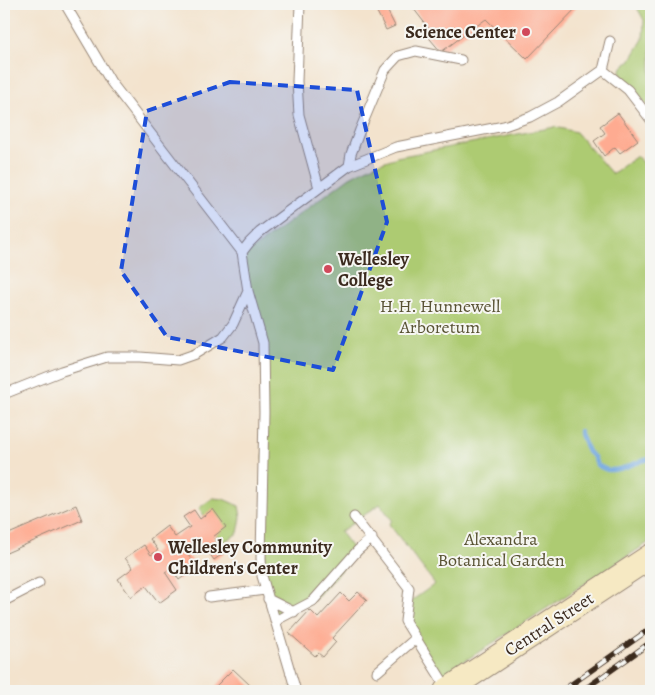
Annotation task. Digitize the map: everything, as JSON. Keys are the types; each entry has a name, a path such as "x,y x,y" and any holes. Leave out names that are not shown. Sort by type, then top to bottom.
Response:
{"main road":[{"name":"Central Street","path":"447,691 651,556"}],"lane":[{"path":"65,4 111,82 242,252 248,291 263,343 264,412 261,558 266,595 296,691"},
{"path":"300,4 297,81 299,115 319,188"},
{"path":"242,252 248,242 260,232 349,166 396,147 504,126 530,117 558,102 603,70 610,41"},
{"path":"349,166 351,154 385,70 398,56 416,51 461,60"},
{"path":"603,70 628,90 651,120"},
{"path":"4,394 62,371 107,358 140,357 178,360 195,354 223,337 233,324 248,291"},
{"path":"354,517 409,588 405,621 447,691"},
{"path":"275,621 313,601 358,550 372,538"},
{"path":"4,601 39,584"},
{"path":"209,597 266,595 294,612"},
{"path":"377,672 416,638"}],"highlighted area":[{"path":"230,82 357,90 387,222 333,370 167,337 121,271 147,111"}],"green space":[{"path":"635,4 651,4 651,110 620,73 622,67 630,61 643,39 644,20"},
{"name":"H.H. Hunnewell Arboretum","path":"555,127 576,132 612,174 637,156 651,174 651,541 440,677 405,621 407,604 435,584 389,524 392,520 380,504 340,532 356,553 313,601 274,617 265,590 263,343 242,257 350,177 374,165 397,157"},
{"path":"213,498 223,499 239,506 241,517 238,533 222,543 199,508"}],"building":[{"path":"373,4 384,4 395,26 386,30"},
{"name":"Science Center","path":"410,4 580,4 527,59 486,19 441,52 425,33 430,30"},
{"path":"618,113 638,140 620,153 615,147 604,156 594,141 605,133 600,126"},
{"path":"76,505 82,520 4,554 4,536"},
{"name":"Wellesley Community Children's Center","path":"213,509 226,527 213,537 225,552 214,560 203,545 188,555 197,567 179,580 171,568 165,572 177,590 159,603 146,586 131,597 118,579 133,568 125,558 144,545 151,555 158,550 150,539 167,526 175,537 190,527 183,517 194,510 200,519"},
{"path":"358,592 367,600 332,638 336,642 323,657 318,653 315,656 289,633 310,610 318,618 341,593 349,601"},
{"path":"233,669 251,686 247,691 211,691"}],"waterway":[{"path":"580,431 588,452 594,457 597,465 604,469 617,470 651,459"}],"railway":[{"path":"562,691 651,628"},
{"path":"582,691 651,642"}],"place":[{"name":"Science Center","path":"526,32"},
{"name":"Wellesley College","path":"328,269"},
{"name":"Wellesley Community Children's Center","path":"158,557"}],"park label":[{"name":"Alexandra Botanical Garden","path":"501,549"}]}
